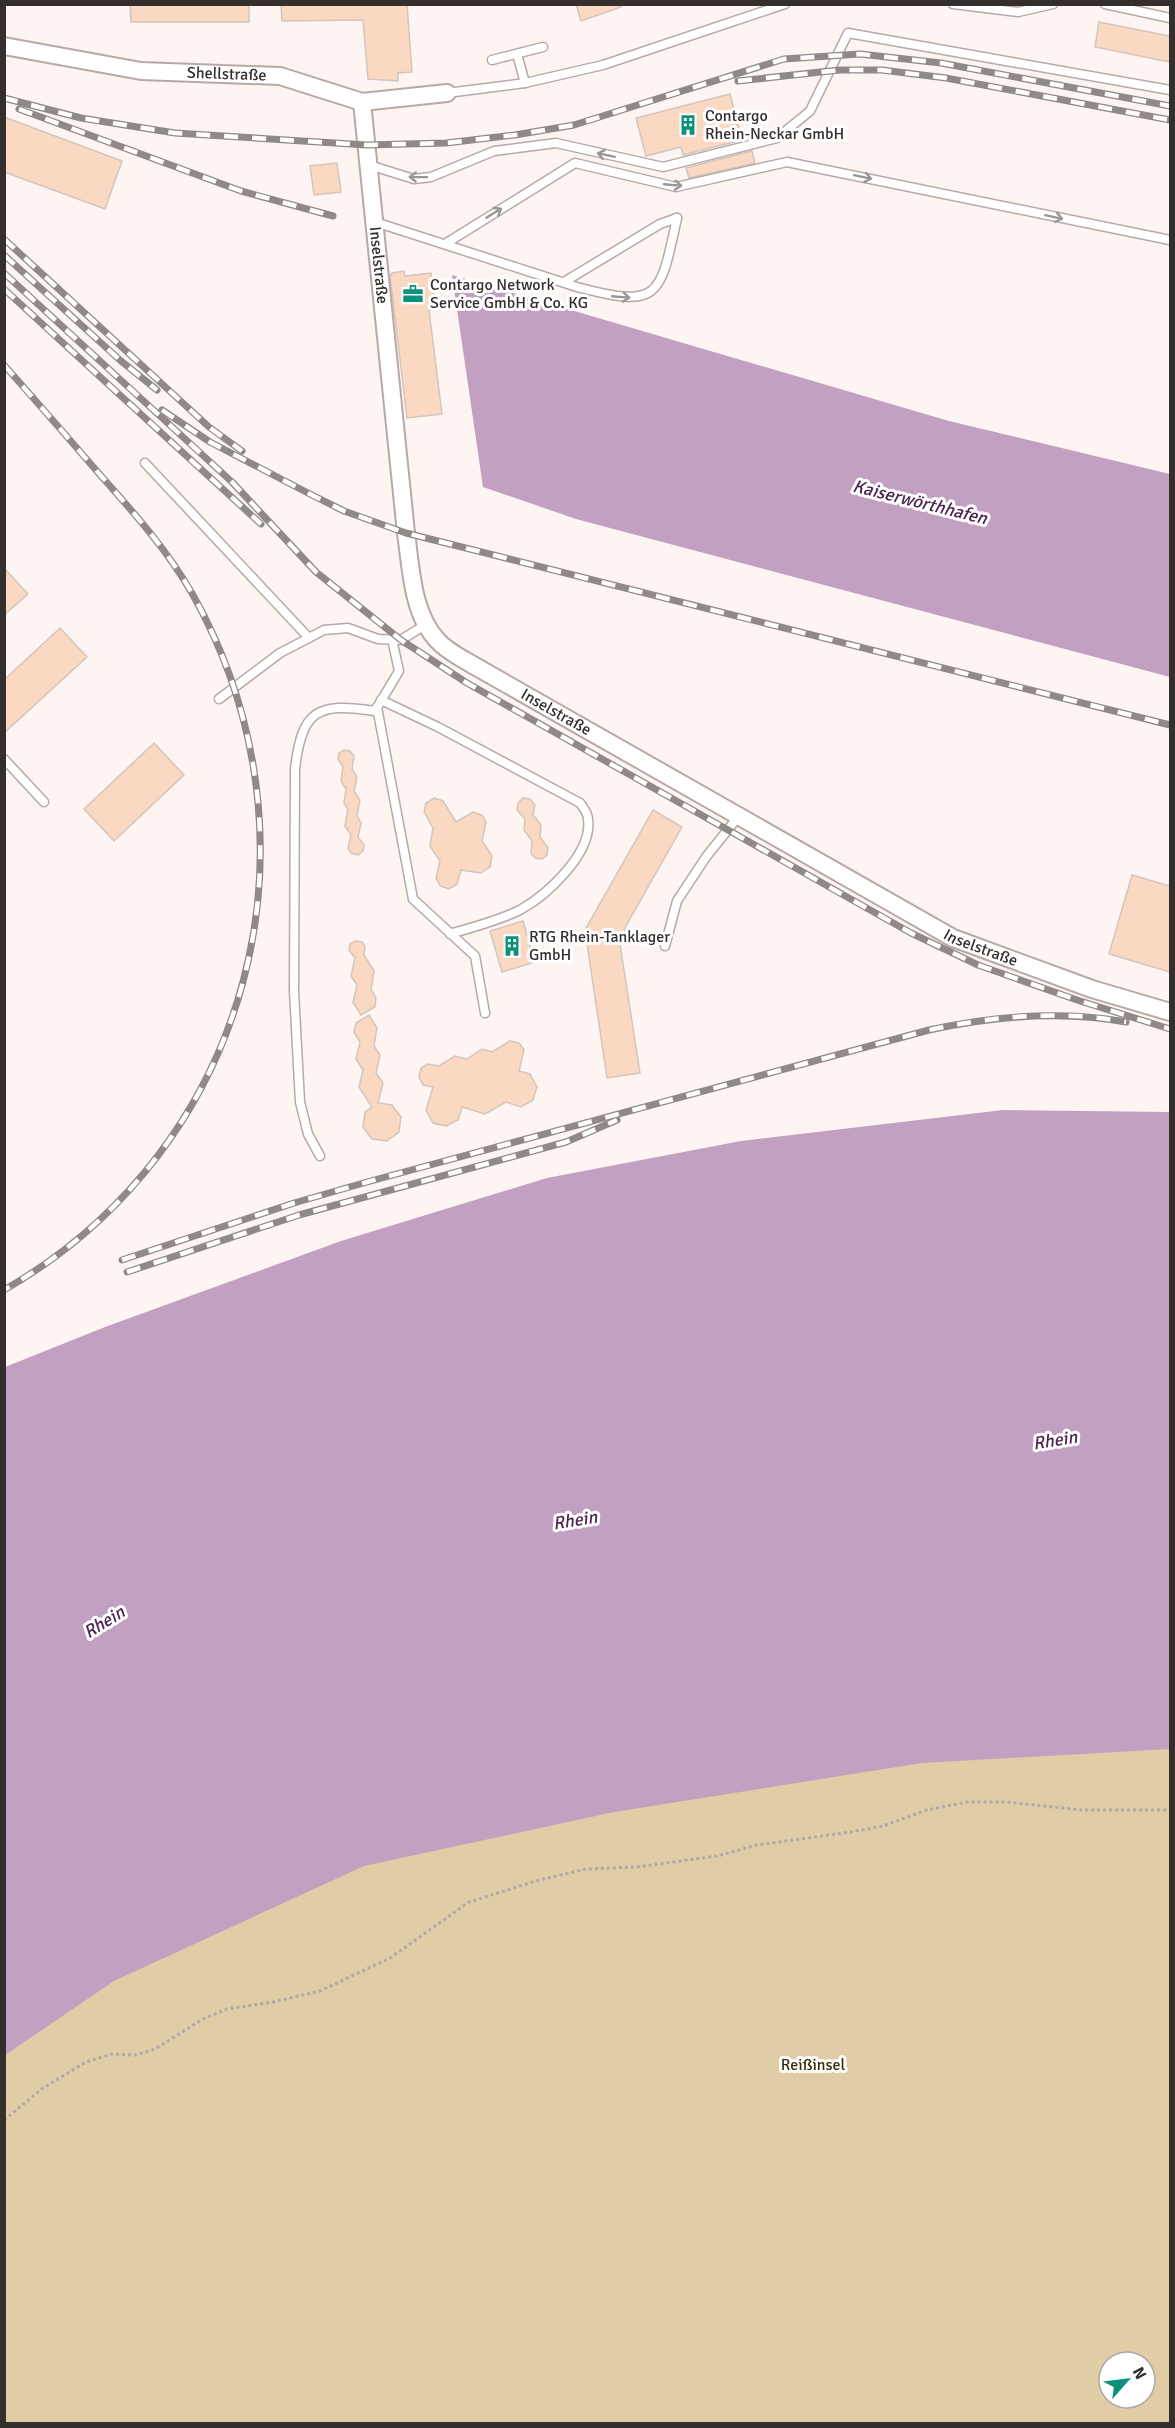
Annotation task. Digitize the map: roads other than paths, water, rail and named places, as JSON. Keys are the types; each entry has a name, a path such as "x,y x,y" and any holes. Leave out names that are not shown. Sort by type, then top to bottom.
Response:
{"street":[{"name":"Shellstraße","path":"4,46 141,71 280,76 362,102 447,93"},
{"name":"Inselstraße","path":"362,102 406,533 414,586 425,624 439,642 473,665 953,938 1092,989 1170,1012"}],"lane":[{"path":"447,93 525,83 603,65 785,4"},
{"path":"953,4 1018,12 1053,4"},
{"path":"1105,4 1170,18"},
{"path":"369,165 414,179 430,177 494,151 556,143 663,167 777,138 810,111 848,33 1170,90"},
{"path":"492,60 543,47"},
{"path":"517,54 525,83"},
{"path":"445,244 574,163 676,187 787,162 1170,240"},
{"path":"375,222 564,282 624,298 637,298 649,294 657,286 668,262 677,218 660,224 564,282"},
{"path":"145,463 309,638"},
{"path":"219,699 280,653 324,630 348,628 378,639 401,640 425,624"},
{"path":"320,1156 309,1134 300,1102 294,991 295,769 298,741 308,722 325,709 353,708 375,711 399,671 392,639"},
{"path":"379,704 438,727 571,797 580,803 588,817 587,840 583,850 555,883 536,900 518,911 450,934"},
{"path":"379,704 413,899 475,956 485,1013"},
{"path":"4,759 44,802"},
{"path":"666,946 677,901 706,857 738,817"}],"water":[{"name":"Kaiserwörthhafen","path":"452,275 949,421 1170,474 1170,677 576,519 483,487"},
{"name":"Rhein","path":"1003,1110 1170,1112 1170,1749 922,1763 614,1812 364,1866 114,1981 5,2055 5,1367 105,1327 341,1241 547,1178 741,1141"}],"railway":[{"path":"4,98 81,118 175,133 367,145 446,143 574,125 784,59 860,54 941,63 1170,106"},
{"path":"738,81 839,70 882,70 946,78 1170,120"},
{"path":"19,109 241,191 333,216"},
{"path":"4,239 209,427 242,451"},
{"path":"4,255 121,361 157,390"},
{"path":"4,273 232,482 316,572 401,640 467,683 911,933 978,965 1077,1000 1170,1029"},
{"path":"4,289 261,524"},
{"path":"4,365 139,519 173,563 193,595 235,690 256,788 259,886 243,982 209,1073 157,1157 89,1230 4,1290"},
{"path":"162,410 210,442 308,493 344,511 406,533 1170,725"},
{"path":"122,1260 294,1203 367,1182 929,1030 978,1021 1027,1016 1077,1016 1126,1022"},
{"path":"127,1272 299,1215 566,1142 617,1120"}],"place":[{"name":"Contargo Rhein-Neckar GmbH","path":"688,125"},
{"name":"Contargo Network Service GmbH & Co. KG","path":"413,294"},
{"name":"RTG Rhein-Tanklager GmbH","path":"512,946"}],"park label":[{"name":"Reißinsel","path":"813,2065"}]}
